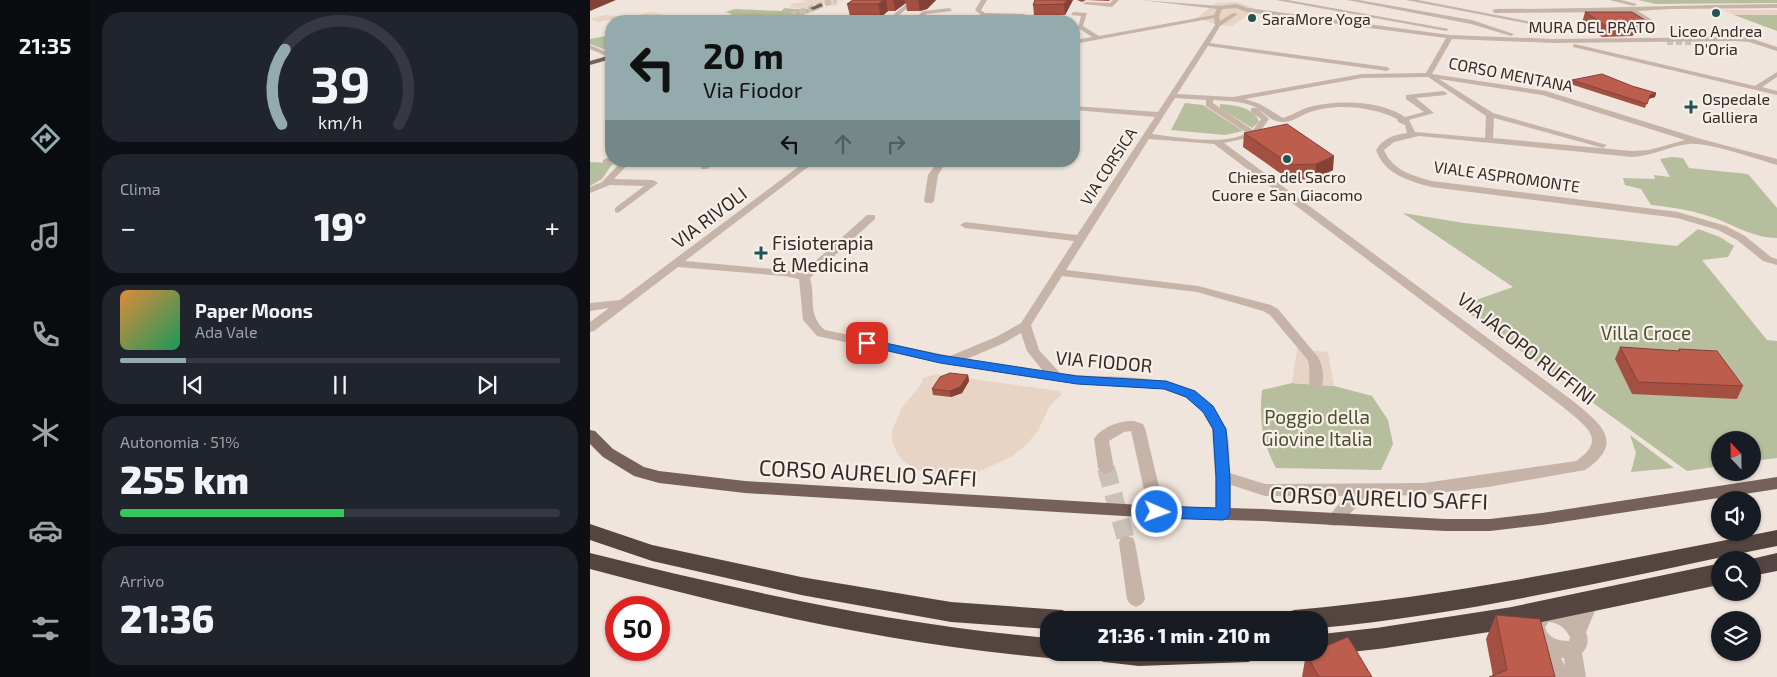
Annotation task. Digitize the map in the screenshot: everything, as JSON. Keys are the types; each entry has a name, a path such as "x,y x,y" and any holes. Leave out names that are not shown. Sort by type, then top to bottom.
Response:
{"highway":[{"path":"590,532 652,553 801,586 951,612 1040,618"},
{"path":"1328,617 1449,602 1777,538"},
{"path":"590,562 714,593 844,622 936,637 1040,647"},
{"path":"1761,565 1777,562"},
{"path":"1328,644 1381,638 1510,618 1711,576"}],"main road":[{"path":"813,8 821,5"},
{"path":"590,65 605,61"},
{"name":"CORSO AURELIO SAFFI","path":"590,435 621,463 639,472 660,477 745,487 1157,512 1446,526 1490,525 1683,499 1777,483"}],"street":[{"path":"896,15 914,0"},
{"path":"984,0 978,10 984,15"},
{"path":"1143,0 1220,8 1236,6 1247,10"},
{"path":"1279,0 1466,32 1501,40"},
{"path":"1350,0 1472,22 1507,33 1525,35 1716,34 1722,36"},
{"path":"1409,0 1540,24 1529,30"},
{"path":"1612,0 1648,7 1777,6"},
{"path":"1632,0 1647,6 1670,7"},
{"path":"1624,1 1631,10 1652,22 1636,22"},
{"path":"1086,4 1113,4"},
{"path":"1495,4 1504,11"},
{"path":"1494,11 1631,10 1670,7"},
{"path":"1220,8 1235,14"},
{"path":"1080,41 1199,20 1220,8"},
{"path":"1218,25 1220,8"},
{"path":"922,15 925,12 950,10"},
{"path":"1218,25 1235,14 1247,10"},
{"name":"MURA DEL PRATO","path":"1247,10 1450,38 1553,41 1735,39 1755,42 1777,49"},
{"path":"1618,10 1644,27"},
{"path":"1073,14 1085,14 1080,27 1099,38"},
{"name":"VIA CORSICA","path":"951,360 1000,340 1025,326 1218,25"},
{"path":"1466,32 1471,38"},
{"path":"1428,75 1450,38"},
{"path":"1755,42 1754,40 1764,40 1777,43"},
{"path":"1553,41 1777,93"},
{"path":"1703,42 1732,41"},
{"path":"1564,43 1667,42"},
{"path":"1206,44 1428,75 1487,114 1615,150"},
{"path":"590,47 605,56"},
{"path":"1383,69 1391,75"},
{"path":"1756,88 1777,74"},
{"name":"CORSO MENTANA","path":"1233,99 1362,76 1428,75 1543,93 1698,141 1777,162"},
{"path":"1401,120 1430,113 1409,97 1443,93"},
{"path":"1173,96 1233,99 1254,104 1266,110 1276,119 1283,120 1289,120 1303,111 1334,105 1371,108 1401,120 1408,125 1412,135"},
{"path":"1210,98 1209,104 1254,134"},
{"path":"1147,136 1217,142 1254,134 1264,122 1265,119 1262,115 1246,106 1220,99"},
{"path":"1080,108 1161,115"},
{"path":"1487,114 1487,139"},
{"name":"VIALE ASPROMONTE","path":"1698,141 1684,141 1652,153 1425,134 1412,135 1384,143 1380,150 1389,164 1414,179 1431,184 1678,215 1722,228 1772,260"},
{"name":"VIA JACOPO RUFFINI","path":"1217,142 1568,404 1594,426 1600,436 1600,446 1594,458 1580,466 1424,489 1265,490 1250,486 1242,481 1223,477"},
{"path":"590,195 609,182 622,167"},
{"name":"VIA RIVOLI","path":"627,301 804,167"},
{"path":"929,201 933,175 939,167"},
{"path":"590,190 609,182 653,183 618,210"},
{"path":"677,264 784,273 804,277 871,217"},
{"path":"965,225 1081,239"},
{"path":"1772,260 1777,269"},
{"path":"1059,272 1198,289 1267,308 1274,312 1312,357 1316,364 1316,385"},
{"name":"VIA FIODOR","path":"804,277 808,319 813,328 821,333 951,360 1077,380 1166,385 1190,394 1208,409 1220,429 1223,514"},
{"path":"590,307 612,305 627,301"},
{"path":"590,328 627,301"},
{"path":"1025,326 1033,351 1055,376"},
{"path":"1106,468 1100,440 1108,433 1131,426 1138,428 1157,512"},
{"path":"1334,520 1362,490"},
{"path":"1128,543 1136,599"},
{"path":"1761,559 1777,556"},
{"path":"1560,677 1544,642 1536,630 1537,619 1541,615 1555,614 1589,604 1650,580 1711,569"},
{"path":"1577,631 1589,604"},
{"path":"1544,642 1559,650 1572,650 1579,642 1577,631 1568,620 1555,614"},
{"path":"1572,650 1576,677"}],"green space":[{"path":"1638,0 1777,0 1777,3 1656,4"},
{"path":"785,8 820,9 803,15 728,15 732,14 725,12 735,9 781,11"},
{"path":"1734,15 1777,15 1777,31"},
{"path":"605,36 605,50 590,44 590,39"},
{"path":"1185,103 1203,105 1243,131 1225,135 1171,130"},
{"path":"1220,104 1237,106 1248,110 1253,113 1259,122 1252,128 1220,108"},
{"path":"1671,157 1683,158 1689,168 1748,174 1777,208 1777,238 1754,234 1701,214 1651,205 1641,189 1625,185 1623,178 1655,179 1654,175 1670,177 1660,159"},
{"path":"590,162 605,163 605,167 610,167 602,179 590,186"},
{"name":"Villa Croce","path":"1403,213 1464,223 1677,246 1698,229 1720,237 1734,246 1728,257 1702,260 1767,340 1777,341 1777,458 1761,460 1761,431 1711,431 1711,467 1687,471 1459,306 1513,287"},
{"name":"Poggio della Giovine Italia","path":"1292,383 1334,386 1372,396 1388,420 1393,444 1381,470 1276,468 1267,449 1261,421 1262,390"},
{"path":"1630,435 1674,468 1631,472 1636,453"}],"shaded area":[{"path":"845,0 837,1 836,3 840,3 835,6 816,4 803,9 788,7 794,3 809,2 802,1"},
{"path":"1237,2 1257,9 1232,26 1218,25 1197,18 1216,3"},
{"path":"1723,10 1777,10 1777,15 1734,15"},
{"path":"652,12 665,15 638,15"},
{"path":"605,15 605,21 598,22 590,19"},
{"name":"Poggio della Giovine Italia","path":"1297,349 1328,352 1334,386 1292,383"},
{"path":"936,374 1059,391 1062,394 1050,405 1038,431 1025,446 1011,457 978,472 954,475 931,474 916,469 904,462 897,453 892,441 892,430 902,408 921,384 923,378"}],"building":[{"path":"853,0 884,0 878,4 847,4"},
{"path":"1035,0 1067,0 1064,4 1033,5"},
{"path":"1585,12 1632,12 1645,20 1634,25 1606,26"},
{"path":"1602,74 1656,93 1650,95 1647,104 1572,80"},
{"path":"1287,124 1334,156 1316,164 1291,165 1244,133"},
{"path":"1620,347 1680,351 1679,349 1717,351 1743,386 1638,382"},
{"path":"950,373 968,375 960,387 950,391 932,389 940,377"},
{"path":"1496,615 1540,619 1555,677 1489,677 1507,670"},
{"path":"1348,637 1372,677 1319,677 1310,661 1328,661 1328,645"}],"tunnel":[{"path":"792,15 836,0"},
{"path":"1667,42 1703,42"},
{"path":"1106,468 1127,543"}],"place":[{"name":"Liceo Andrea D'Oria","path":"1716,13"},
{"name":"SaraMore Yoga","path":"1252,18"},
{"name":"Ospedale Galliera","path":"1691,107"},
{"name":"Chiesa del Sacro Cuore e San Giacomo","path":"1287,159"},
{"name":"Fisioterapia & Medicina","path":"761,253"}],"route":[{"path":"867,343 940,359 1077,380 1166,385 1190,394 1208,409 1220,429 1223,514 1157,512"}]}
